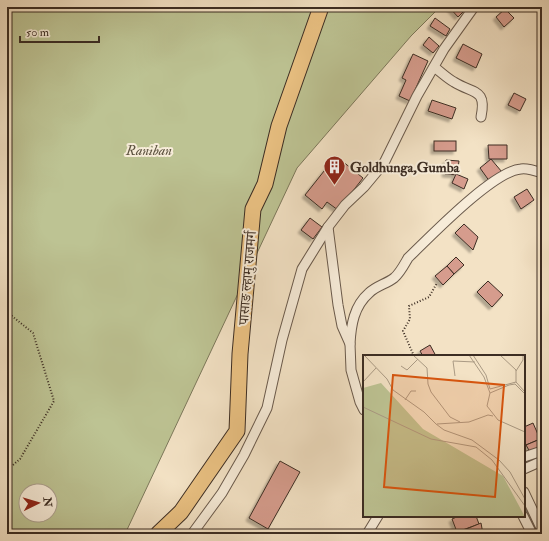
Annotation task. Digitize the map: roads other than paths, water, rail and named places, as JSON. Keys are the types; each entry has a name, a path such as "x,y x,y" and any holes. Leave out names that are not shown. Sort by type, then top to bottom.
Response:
{"main road":[{"name":"पासाङ ल्हामु राजमर्ग","path":"158,534 181,512 237,431 240,354 253,209 266,184 279,126 321,7"}],"street":[{"path":"192,534 222,493 244,455 267,408 282,340 302,269 328,227 384,163 417,96 444,49 474,7"},
{"path":"434,67 455,83 478,93 482,99 483,106 481,117"},
{"path":"363,408 358,397 351,370 351,326 358,306 369,292 394,278 402,269 408,258 482,190 510,172 521,169 542,172"},
{"path":"328,227 342,326 350,344"},
{"path":"525,456 542,451"},
{"path":"525,469 542,461"},
{"path":"525,494 542,530"},
{"path":"367,534 377,517"},
{"path":"524,517 532,534"}],"waterway":[{"path":"525,462 540,457"},
{"path":"525,506 538,534"}],"place":[{"name":"Goldhunga,Gumba","path":"334,186"}],"park label":[{"name":"Raniban","path":"149,150"}]}
